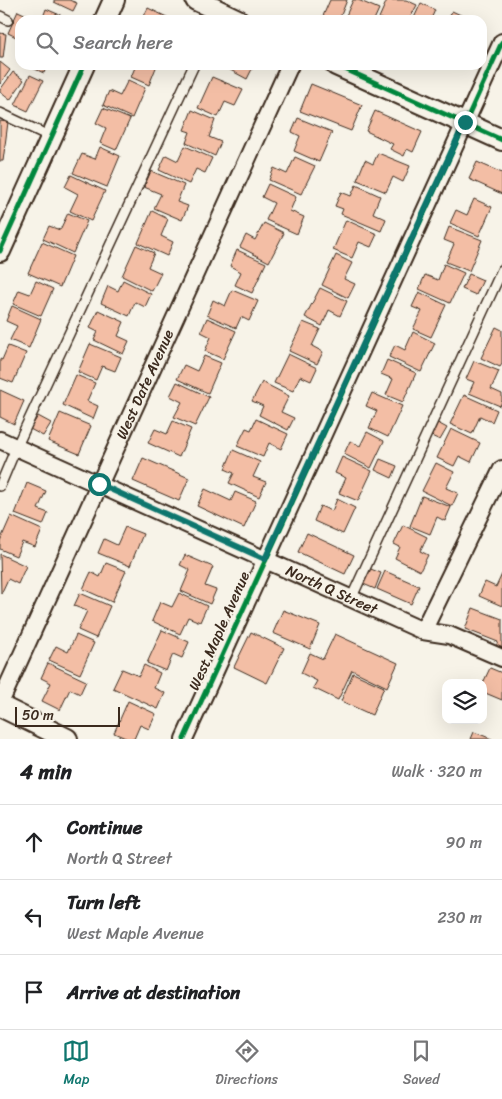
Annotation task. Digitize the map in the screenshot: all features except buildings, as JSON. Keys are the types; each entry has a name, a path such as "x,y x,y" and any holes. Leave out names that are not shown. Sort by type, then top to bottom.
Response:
{"street":[{"path":"107,15 114,0"},
{"path":"196,0 217,15"},
{"name":"West Maple Avenue","path":"184,739 502,42"},
{"path":"0,251 82,70"},
{"name":"West Date Avenue","path":"0,705 288,70"},
{"path":"347,70 502,140"},
{"name":"North Q Street","path":"0,440 423,631 449,635 502,658"},
{"path":"423,631 502,469"},
{"path":"0,705 67,739"}],"lane":[{"path":"0,486 192,70"},
{"path":"0,113 52,138"},
{"path":"351,598 502,270"}],"cycle path":[{"path":"184,739 502,42"},
{"path":"0,251 82,70"},
{"path":"347,70 502,140"}],"route":[{"path":"99,484 265,559 465,122"}]}
